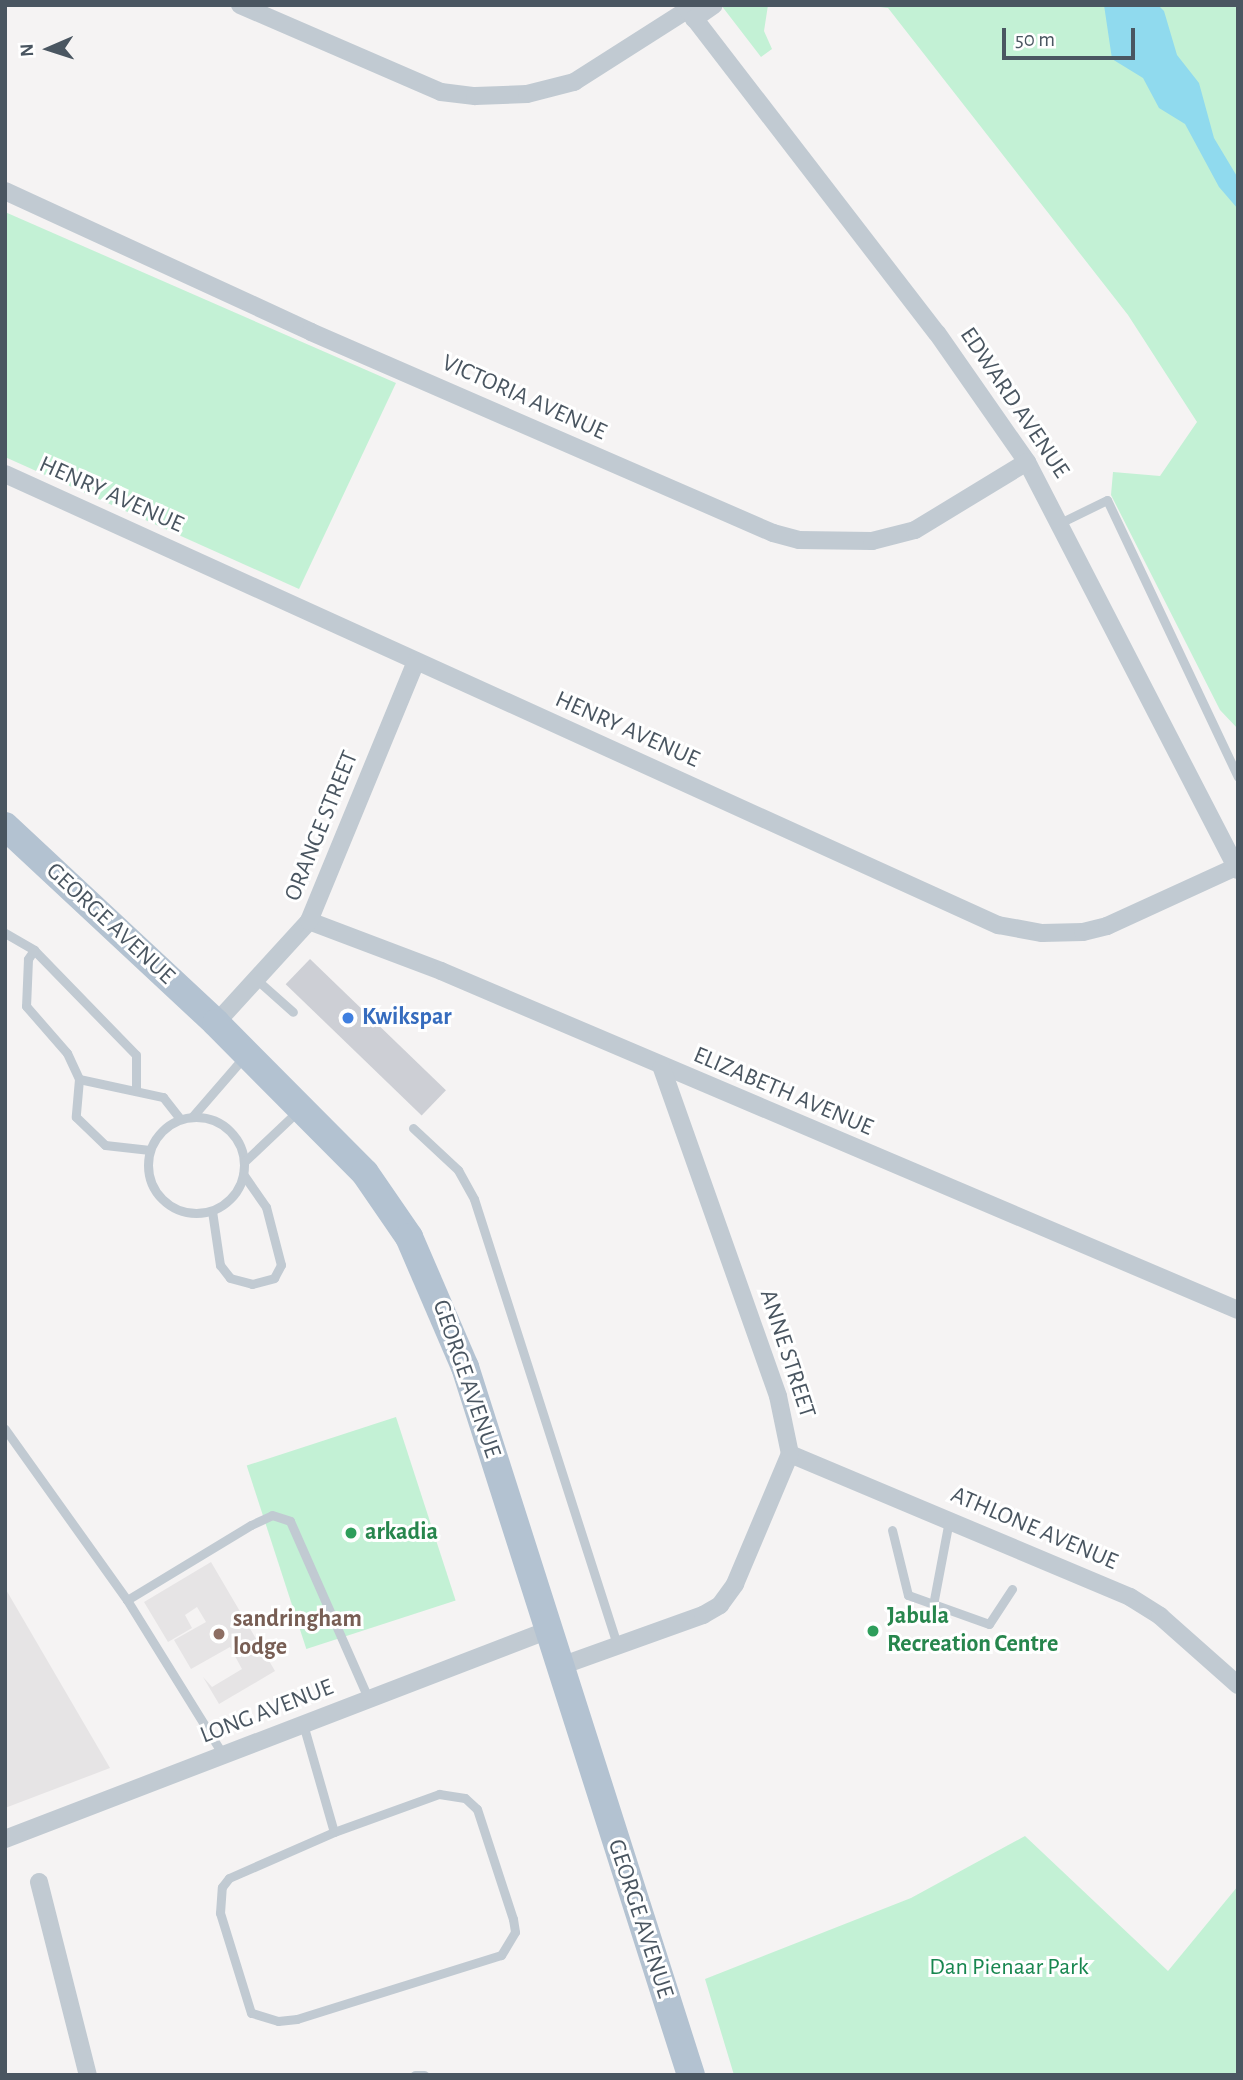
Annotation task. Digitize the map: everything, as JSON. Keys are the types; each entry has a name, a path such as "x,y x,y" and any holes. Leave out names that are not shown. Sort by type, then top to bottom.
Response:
{"main road":[{"name":"GEORGE AVENUE","path":"5,826 216,1023 365,1173 425,1266 465,1367 546,1631 691,2075"}],"street":[{"path":"240,5 441,92 475,96 527,94 574,82 688,11 714,5"},
{"name":"EDWARD AVENUE","path":"688,11 937,333 1027,461 1062,522 1237,868"},
{"name":"VICTORIA AVENUE","path":"5,191 311,332 773,533 799,540 872,541 915,530 1027,461"},
{"name":"HENRY AVENUE","path":"5,474 998,925 1042,933 1083,932 1237,868"},
{"name":"ORANGE STREET","path":"216,1023 309,921 416,661"},
{"name":"ELIZABETH AVENUE","path":"309,921 441,971 662,1068 1238,1310"},
{"name":"ANNE STREET","path":"558,1667 704,1615 725,1599 790,1454 778,1396 662,1068"},
{"name":"ATHLONE AVENUE","path":"790,1454 1146,1606 1238,1685"},
{"name":"LONG AVENUE","path":"5,1839 546,1631"},
{"path":"39,1882 88,2075"}],"lane":[{"path":"1062,522 1107,500 1238,777"},
{"path":"5,933 34,950 136,1055 136,1091"},
{"path":"34,950 28,959 26,1006 67,1053 79,1079 76,1117 88,1133 105,1145 150,1150"},
{"path":"257,980 293,1012"},
{"path":"192,1117 246,1055"},
{"path":"79,1079 163,1097 180,1119"},
{"path":"244,1161 300,1109"},
{"path":"192,1117 228,1128 244,1161 243,1174 232,1197 212,1211 187,1213 164,1202 150,1181 150,1150 159,1133 180,1119 192,1117"},
{"path":"413,1128 458,1170 474,1199 618,1647"},
{"path":"212,1211 220,1265 230,1278 252,1284 274,1279 281,1265 266,1207 243,1174"},
{"path":"5,1429 127,1600 223,1755"},
{"path":"127,1600 251,1525 272,1515 290,1521 369,1700"},
{"path":"933,1605 949,1521"},
{"path":"892,1530 903,1588 908,1595 989,1624 1012,1589"},
{"path":"303,1724 334,1832"},
{"path":"439,1794 465,1798 477,1809 513,1919 515,1932 510,1944 495,1961 297,2019 278,2021 251,2012 220,1913 222,1887 243,1869 334,1832 439,1794"},
{"path":"415,2075 424,2075"}],"shaded area":[{"name":"sandringham lodge","path":"211,1562 275,1671 219,1704 203,1677 212,1687 242,1669 230,1647 191,1669 174,1640 206,1622 197,1607 185,1615 192,1628 168,1642 144,1602"},
{"path":"5,1588 110,1768 5,1808"}],"green space":[{"path":"721,5 768,5 764,31 772,49 761,57"},
{"path":"864,5 1238,5 1238,729 1220,710 1111,495 1113,472 1160,476 1197,422 1128,315 888,8"},
{"path":"5,212 396,383 299,589 5,457"},
{"name":"arkadia","path":"396,1417 456,1601 306,1649 247,1466"},
{"name":"Dan Pienaar Park","path":"1025,1836 1168,1971 1238,1886 1238,2075 734,2075 705,1979 911,1898"}],"water":[{"path":"1104,5 1158,5 1164,11 1177,55 1199,83 1214,138 1238,178 1238,209 1219,187 1185,124 1159,108 1143,78 1112,59"}],"building":[{"path":"310,959 446,1090 422,1115 286,984"}],"place":[{"name":"Kwikspar","path":"348,1018"},
{"name":"arkadia","path":"351,1533"},
{"name":"Jabula Recreation Centre","path":"873,1631"},
{"name":"sandringham lodge","path":"219,1634"}]}
